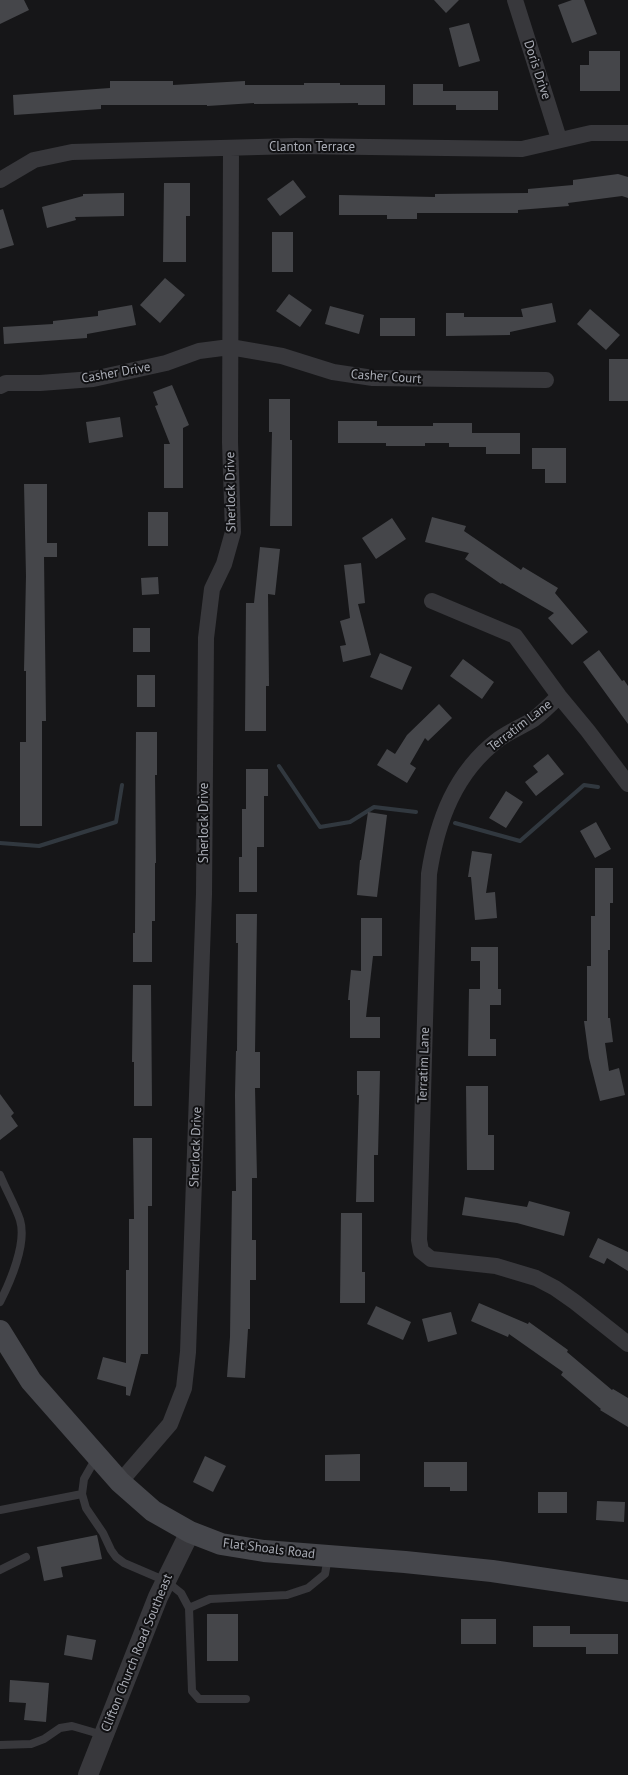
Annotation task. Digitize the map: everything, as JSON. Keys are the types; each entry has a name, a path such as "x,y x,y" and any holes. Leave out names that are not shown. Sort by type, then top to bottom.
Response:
{"main road":[{"name":"Flat Shoals Road","path":"0,1331 31,1381 120,1482 153,1511 190,1532 221,1544 264,1551 326,1565 404,1562 492,1571 628,1591"}],"street":[{"name":"Doris Drive","path":"515,0 559,139"},
{"name":"Clanton Terrace","path":"0,180 34,160 72,152 295,146 522,149 591,132 628,133"},
{"name":"Sherlock Drive","path":"120,1482 170,1424 184,1388 188,1352 203,925 206,638 212,589 224,564 233,532 230,442 231,148"},
{"name":"Casher Court","path":"230,347 282,356 333,372 373,378 546,380"},
{"name":"Casher Drive","path":"0,386 6,383 40,383 93,379 166,363 199,351 230,347"},
{"path":"432,601 515,636 559,696 588,731 628,784"},
{"name":"Terratim Lane","path":"559,696 535,718 499,739 470,769 448,804 439,824 429,874 419,1240 421,1251 431,1259 496,1266 516,1271 542,1282 576,1302 628,1344"},
{"name":"Clifton Church Road Southeast","path":"88,1775 158,1597 190,1532"}],"lane":[{"path":"0,1175 20,1221 21,1235 16,1265 11,1281 0,1302"},
{"path":"97,1456 84,1479 82,1494 86,1508 103,1533 116,1557 124,1564 166,1581 181,1593 189,1608 192,1691 199,1699 246,1699"},
{"path":"0,1510 82,1494"},
{"path":"0,1570 26,1557"},
{"path":"189,1608 210,1599 287,1595 308,1588 326,1565"},
{"path":"0,1745 31,1744 44,1739 60,1728 72,1726 103,1735"}],"building":[{"path":"0,0 24,0 29,10 0,24"},
{"path":"434,0 459,0 446,13"},
{"path":"572,0 584,0 597,34 572,43 558,5"},
{"path":"469,23 480,61 459,67 449,28"},
{"path":"589,51 620,51 620,91 580,91 580,65 589,65"},
{"path":"110,81 173,81 173,85 245,81 245,85 304,85 304,83 340,83 340,85 385,85 385,105 358,105 358,103 254,103 207,106 101,105 101,109 14,115 13,95 110,88"},
{"path":"413,84 443,84 443,91 498,91 498,110 456,110 456,105 413,105"},
{"path":"618,174 628,177 628,198 622,196 568,203 569,206 518,210 518,213 417,213 417,219 387,219 387,215 339,215 339,195 435,197 435,194 528,193 528,189 573,185 573,180"},
{"path":"293,180 306,197 280,216 267,199"},
{"path":"164,183 190,183 190,216 186,216 186,262 163,262"},
{"path":"124,193 124,216 75,217 76,220 47,228 42,207 83,196 83,194"},
{"path":"3,209 14,245 0,249 0,210"},
{"path":"272,232 293,232 293,272 272,272"},
{"path":"165,278 185,295 160,323 140,305"},
{"path":"289,294 312,310 300,327 276,311"},
{"path":"552,303 556,322 510,332 510,335 446,336 446,313 464,313 464,317 523,317 521,309"},
{"path":"132,305 136,325 87,334 87,338 4,344 3,327 53,324 53,321 98,316 98,311"},
{"path":"330,306 364,315 359,334 325,324"},
{"path":"590,309 620,335 606,350 577,324"},
{"path":"380,318 415,318 415,336 380,336"},
{"path":"609,359 628,359 628,401 609,401"},
{"path":"172,385 189,425 183,428 183,488 164,488 164,444 170,444 155,406 158,405 153,392"},
{"path":"269,399 290,399 290,440 292,440 292,526 270,526 272,432 269,432"},
{"path":"120,417 123,437 89,443 86,422"},
{"path":"338,421 377,421 377,426 433,426 433,423 472,423 472,433 520,433 520,454 486,454 486,447 449,447 449,443 425,443 425,446 386,446 386,443 338,443"},
{"path":"532,448 566,448 566,483 545,483 545,469 532,469"},
{"path":"24,484 47,484 47,543 57,543 57,557 44,557 46,721 42,721 42,826 20,826 20,742 26,742 26,671 24,671 26,576"},
{"path":"148,512 168,512 168,546 148,546"},
{"path":"432,517 466,526 464,531 521,570 523,567 558,588 555,593 588,632 572,645 548,618 554,613 502,583 501,584 465,559 469,553 425,542"},
{"path":"392,518 406,539 376,559 362,538"},
{"path":"260,547 280,549 275,595 268,594 269,686 266,686 266,731 245,731 246,603 254,603"},
{"path":"361,563 365,603 358,604 371,655 343,662 340,646 346,645 340,621 350,618 344,565"},
{"path":"158,577 159,594 142,595 141,578"},
{"path":"133,628 150,628 150,652 133,652"},
{"path":"599,650 622,681 624,680 628,686 628,724 583,662"},
{"path":"380,653 412,667 402,690 370,677"},
{"path":"463,659 494,682 482,699 450,676"},
{"path":"137,675 155,675 155,707 137,707"},
{"path":"439,704 452,718 428,741 425,738 410,764 416,768 407,783 377,765 387,749 395,754 407,735"},
{"path":"136,732 157,732 157,775 155,775 155,921 152,921 152,962 133,962 133,933 135,933"},
{"path":"548,754 564,774 536,796 525,782 538,772 533,766"},
{"path":"246,769 268,769 268,796 264,796 264,847 257,847 257,892 239,892 239,857 242,857 242,809 246,809"},
{"path":"506,791 523,802 506,828 489,818"},
{"path":"368,812 387,815 377,897 357,895 360,860"},
{"path":"596,822 611,849 595,858 580,831"},
{"path":"472,851 492,854 486,893 495,892 497,918 475,920 471,877 468,877"},
{"path":"595,868 613,868 613,903 610,903 610,950 608,950 608,1018 610,1018 613,1042 605,1043 609,1071 619,1068 625,1095 600,1101 589,1058 584,1021 587,1021 587,966 591,966 591,916 595,916"},
{"path":"236,914 257,914 255,1052 260,1052 260,1088 255,1088 257,1178 252,1178 252,1240 256,1240 256,1280 250,1280 250,1329 248,1329 245,1378 227,1377 230,1337 232,1191 236,1191 235,1095 238,943 236,943"},
{"path":"361,918 382,918 382,956 373,956 366,1017 380,1017 380,1038 350,1038 350,1000 348,1000 351,970 361,971"},
{"path":"471,947 498,947 498,989 501,989 501,1005 490,1005 490,1039 496,1039 496,1056 468,1056 469,989 480,989 480,961 471,961"},
{"path":"133,985 151,985 152,1106 134,1106 134,1062 132,1062"},
{"path":"357,1071 380,1071 378,1155 374,1155 374,1202 356,1202 359,1095 357,1095"},
{"path":"466,1086 488,1086 488,1135 494,1135 494,1170 467,1170"},
{"path":"0,1094 14,1113 11,1116 18,1126 0,1140"},
{"path":"133,1138 152,1138 152,1206 148,1206 148,1354 141,1354 130,1396 126,1395 126,1387 97,1379 103,1357 126,1363 126,1270 129,1270 129,1219 134,1219"},
{"path":"465,1197 527,1207 529,1201 570,1212 564,1236 517,1223 462,1215"},
{"path":"341,1213 362,1213 362,1272 365,1272 365,1303 340,1303"},
{"path":"598,1238 628,1252 628,1271 607,1258 604,1264 589,1257"},
{"path":"479,1303 528,1324 529,1322 568,1350 567,1352 612,1390 613,1389 628,1398 628,1427 600,1410 601,1409 561,1375 563,1372 509,1334 508,1337 471,1321"},
{"path":"376,1306 411,1322 403,1340 367,1324"},
{"path":"451,1312 457,1334 428,1342 422,1319"},
{"path":"360,1454 360,1481 325,1481 325,1455"},
{"path":"205,1456 226,1466 213,1492 193,1482"},
{"path":"424,1462 467,1462 467,1491 450,1491 450,1487 424,1487"},
{"path":"538,1492 567,1492 567,1513 538,1513"},
{"path":"597,1501 625,1502 624,1522 596,1520"},
{"path":"97,1535 102,1559 61,1567 63,1577 44,1581 37,1547"},
{"path":"207,1614 238,1614 238,1661 207,1661"},
{"path":"461,1619 496,1619 496,1644 461,1644"},
{"path":"533,1626 570,1626 570,1634 618,1634 618,1654 586,1654 586,1647 533,1647"},
{"path":"67,1635 96,1640 92,1660 64,1655"},
{"path":"10,1680 49,1683 46,1722 24,1720 26,1703 9,1702"}],"waterway":[{"path":"279,766 320,827 350,822 374,807 416,812"},
{"path":"0,843 39,846 116,822 122,785"},
{"path":"455,823 520,841 584,785 598,787"}]}
